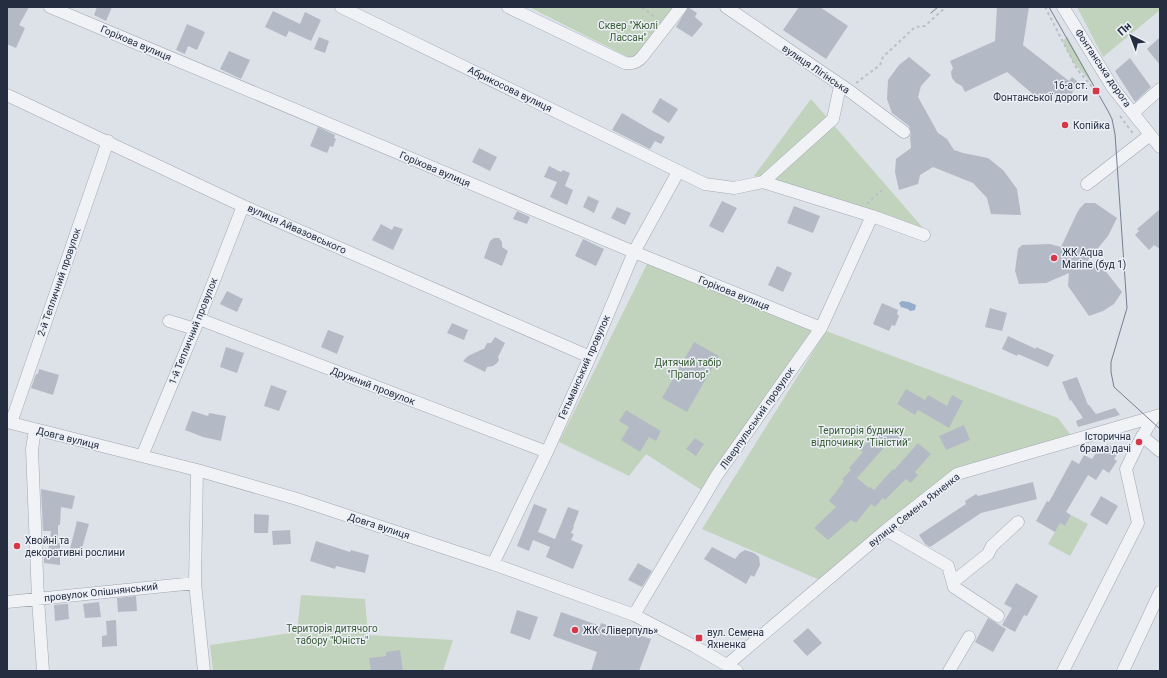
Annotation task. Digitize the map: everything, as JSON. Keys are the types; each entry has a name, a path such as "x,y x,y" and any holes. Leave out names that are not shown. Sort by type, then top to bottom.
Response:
{"street":[{"name":"Горіхова вулиця","path":"50,7 634,252 821,328"},
{"name":"Абрикосова вулиця","path":"341,7 705,184 734,188 763,182"},
{"path":"502,7 508,7 618,60 630,64 642,57 681,7"},
{"name":"вулиця Лігінська","path":"726,7 840,86 851,92 904,132"},
{"name":"Фонтанська дорога","path":"1063,7 1113,88 1160,147"},
{"path":"763,182 833,119 840,86"},
{"path":"1133,113 1160,89"},
{"name":"вулиця Айвазовського","path":"7,95 108,141 243,206 590,357"},
{"path":"1087,184 1150,134"},
{"name":"2-й Тепличний провулок","path":"9,423 108,141"},
{"name":"Гетьманський провулок","path":"493,564 547,452 590,357 634,252 678,172"},
{"path":"763,182 872,216 924,235"},
{"name":"1-й Тепличний провулок","path":"142,456 197,324 243,206"},
{"name":"Ліверпульський провулок","path":"634,615 717,475 821,328 872,216"},
{"name":"Дружний провулок","path":"169,320 197,324 547,452"},
{"path":"1064,671 1138,523 1126,469 1142,436 1157,416"},
{"name":"вулиця Семена Яхненка","path":"732,668 886,530 957,474 1157,416"},
{"name":"Довга вулиця","path":"9,423 197,470 297,499 493,564 634,615 694,646 732,668"},
{"path":"35,430 32,449 38,599 43,671"},
{"path":"1142,436 1160,451"},
{"path":"197,470 195,583 204,671"},
{"path":"953,582 988,554 992,546 1018,522"},
{"path":"886,530 948,566 954,588 998,616"},
{"name":"провулок Опішнянський","path":"7,602 195,583"},
{"path":"1123,671 1160,592"},
{"path":"949,671 969,637"}],"path":[{"path":"642,7 659,21"},
{"path":"856,83 880,64 883,57 915,27 925,26 946,7"},
{"path":"1045,7 1077,69 1093,88 1099,88 1104,94"},
{"path":"1117,112 1140,143"},
{"path":"858,212 882,190"}],"green space":[{"name":"Сквер \"Жюлі Лассан\"","path":"529,7 676,7 638,62"},
{"path":"1077,7 1160,7 1160,10 1103,57"},
{"path":"1067,36 1092,82 1073,62 1063,42"},
{"path":"811,99 924,229 754,176"},
{"name":"Дитячий табір \"Прапор\"","path":"648,262 815,330 703,491 646,454 629,476 559,442"},
{"name":"Територія будинку відпочинку \"Тіністий\"","path":"826,331 1058,418 1072,437 955,470 822,581 702,529"},
{"path":"1071,515 1088,524 1070,556 1048,544 1060,523 1065,526"},
{"name":"Територія дитячого табору \"Юність\"","path":"301,595 365,599 368,635 453,640 443,671 213,671 210,645 297,632"}],"water":[{"path":"902,301 916,305 915,310 910,311 901,307 899,303"}],"building":[{"path":"7,7 29,7 19,25 25,28 16,48 7,44"},
{"path":"97,7 112,7 106,21 94,15"},
{"path":"688,7 697,13 695,17 703,24 692,37 676,27"},
{"path":"799,7 820,7 848,26 826,59 783,30"},
{"path":"997,7 1029,7 1023,45 1069,81 1072,77 1079,83 1065,103 1051,92 1045,94 1040,100 1007,72 965,92 962,86 956,83 952,78 951,72 953,68 950,61 995,41"},
{"path":"273,11 300,24 305,12 321,20 311,41 289,31 286,37 265,27"},
{"path":"187,24 205,32 197,50 188,46 185,54 176,50"},
{"path":"319,37 329,41 325,53 314,49"},
{"path":"1160,37 1160,65 1147,49"},
{"path":"229,51 250,60 241,79 220,69"},
{"path":"909,57 931,75 921,86 918,97 938,133 947,139 954,150 988,158 1003,170 1017,189 1021,215 991,214 987,198 973,183 933,167 920,175 918,184 899,190 895,172 896,159 911,148 911,133 909,126 892,113 887,99 888,80 899,65"},
{"path":"1130,58 1151,87 1135,102 1115,71"},
{"path":"660,98 678,109 669,123 652,112"},
{"path":"622,113 665,137 661,144 655,141 650,149 612,130"},
{"path":"318,127 335,135 334,138 336,139 333,147 330,146 327,153 310,146"},
{"path":"479,148 497,157 490,171 472,162"},
{"path":"549,166 561,172 563,170 570,173 565,186 573,190 567,205 550,197 557,182 544,177"},
{"path":"588,196 599,201 594,213 583,207"},
{"path":"722,201 737,208 723,233 709,226"},
{"name":"ЖК Aqua Marine (буд 1)","path":"1085,203 1095,203 1117,218 1108,236 1084,265 1100,264 1122,292 1114,304 1103,311 1089,316 1068,286 1069,273 1046,283 1019,284 1015,271 1018,249 1022,245 1050,244 1061,247 1076,215"},
{"path":"794,206 820,216 813,233 787,223"},
{"path":"617,207 631,213 625,225 611,218"},
{"path":"1160,209 1160,249 1154,245 1149,250 1135,235 1139,231 1137,229"},
{"path":"517,211 530,217 527,224 513,219"},
{"path":"381,224 392,230 394,226 403,229 393,250 372,240"},
{"path":"494,238 499,238 502,242 502,247 508,251 502,266 484,258 490,241"},
{"path":"583,239 604,249 596,266 575,256"},
{"path":"777,266 792,273 783,292 768,285"},
{"path":"227,291 243,299 237,312 220,304"},
{"path":"882,303 898,310 897,314 899,316 895,326 892,325 889,331 873,324"},
{"path":"990,308 1007,313 1002,331 985,327"},
{"path":"452,323 468,330 464,340 447,333"},
{"path":"328,330 344,336 337,354 321,347"},
{"path":"1008,336 1036,349 1036,347 1054,355 1048,367 1002,349"},
{"path":"495,337 505,343 498,357 499,360 497,363 493,366 487,367 485,372 463,361 468,356 484,349 487,343 491,343"},
{"path":"694,342 719,356 687,412 662,398"},
{"path":"226,347 244,353 237,373 220,367"},
{"path":"39,369 59,375 53,395 31,388"},
{"path":"1077,377 1088,405 1096,414 1115,408 1120,415 1078,427 1076,421 1083,418 1071,400 1070,401 1062,382"},
{"path":"271,385 287,391 279,411 264,406"},
{"path":"906,389 925,400 928,395 947,406 952,395 963,401 949,428 918,410 915,415 897,404"},
{"path":"626,410 661,431 656,441 649,437 640,452 621,440 629,427 619,421"},
{"path":"192,411 208,416 209,413 226,416 221,441 203,437 185,430"},
{"path":"894,425 904,434 893,445 889,442 857,478 869,488 870,487 874,490 918,443 931,454 915,472 918,475 911,483 906,479 885,500 883,498 875,507 871,504 856,523 851,520 828,540 814,528 836,507 829,501 844,481 842,479 851,470 849,468 863,452 860,450 878,431 883,436"},
{"path":"964,425 970,440 946,450 939,436"},
{"path":"695,438 704,444 696,456 686,449"},
{"path":"1107,444 1119,451 1114,459 1117,461 1109,473 1103,469 1096,480 1088,475 1066,512 1071,515 1065,526 1060,523 1055,532 1036,521 1047,501 1049,502 1072,460 1079,464 1084,455 1092,459 1098,450 1102,453"},
{"path":"1033,482 1037,499 981,513 930,547 925,544 919,535 966,504 965,501 976,494 978,496"},
{"path":"41,489 75,496 72,509 61,507 60,525 58,525 60,565 44,563 44,552 48,552 51,531 43,531"},
{"path":"1101,496 1118,506 1107,525 1090,515"},
{"path":"534,504 547,509 538,532 555,539 568,507 579,511 571,533 574,534 571,540 583,545 573,569 546,557 550,547 533,540 529,551 517,546"},
{"path":"254,514 269,515 268,533 254,533"},
{"path":"77,521 89,524 82,548 70,549"},
{"path":"290,530 291,544 273,545 272,531"},
{"path":"316,541 350,552 351,550 369,555 365,573 336,566 335,569 310,561"},
{"path":"712,547 735,559 745,550 754,553 759,557 760,565 754,577 751,575 746,584 704,559"},
{"path":"638,563 652,571 642,587 628,580"},
{"path":"1016,583 1038,596 1027,616 1024,615 1015,632 1002,625 1012,608 1004,604"},
{"path":"136,596 137,611 118,612 117,598"},
{"path":"99,602 101,617 85,618 83,604"},
{"path":"68,604 69,619 55,621 54,605"},
{"path":"517,610 538,617 530,640 510,633"},
{"path":"561,612 600,626 601,623 651,639 639,671 591,671 597,652 553,636"},
{"path":"988,618 1006,629 993,652 975,642"},
{"path":"116,620 117,646 102,647 102,636 107,635 106,621"},
{"path":"808,628 822,643 807,656 793,641"},
{"path":"400,650 403,671 371,671 369,658 386,656 386,652"}],"tram line":[{"path":"931,13 938,7"},
{"path":"1049,7 1108,111 1112,119 1115,134 1127,308 1111,362 1114,387 1160,429"}],"place":[{"name":"16-а ст. Фонтанської дороги","path":"1096,91"},
{"name":"Копійка","path":"1065,125"},
{"name":"ЖК Aqua Marine (буд 1)","path":"1054,258"},
{"name":"Історична брама дачі","path":"1139,442"},
{"name":"Хвойні та декоративні рослини","path":"17,546"},
{"name":"ЖК «Ліверпуль»","path":"575,630"},
{"name":"вул. Семена Яхненка","path":"699,638"}]}
